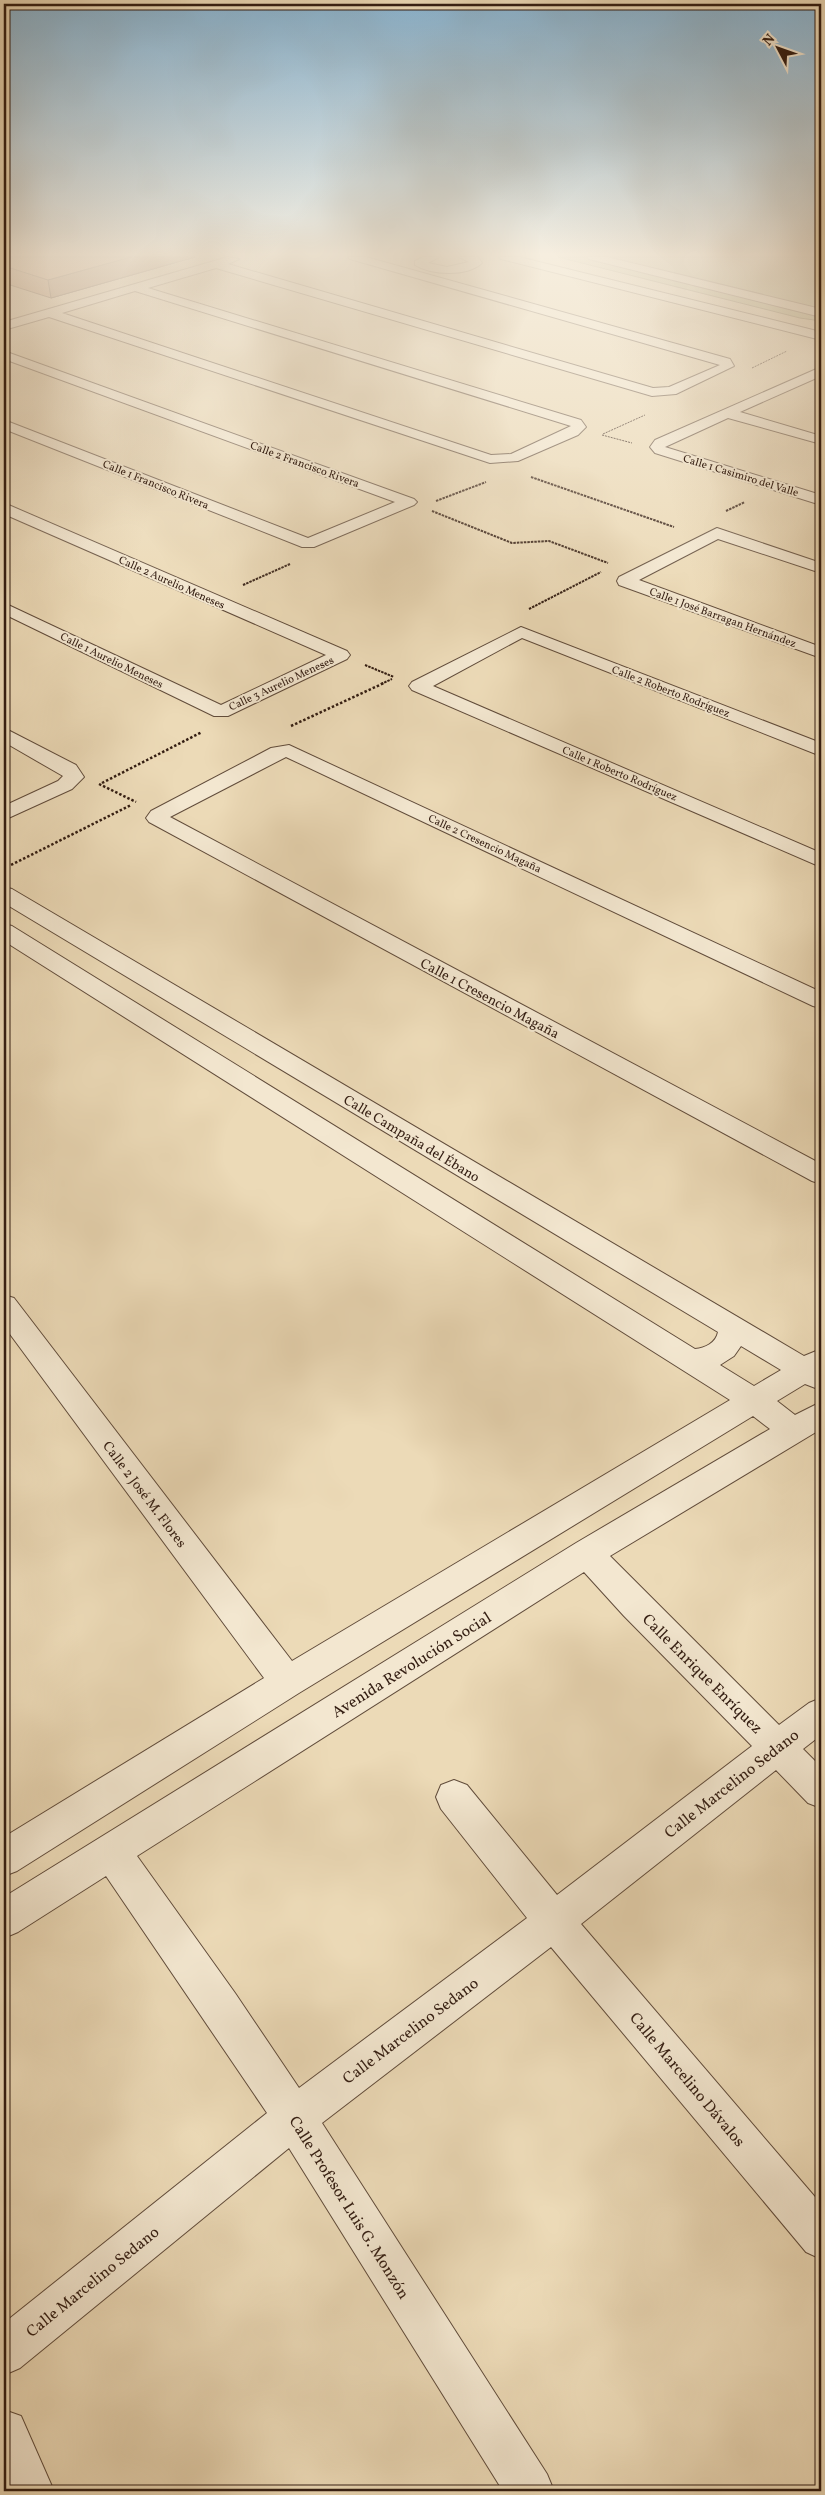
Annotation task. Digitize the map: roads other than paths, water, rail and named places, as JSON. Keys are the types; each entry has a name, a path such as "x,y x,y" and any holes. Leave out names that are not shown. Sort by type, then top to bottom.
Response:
{"street":[{"name":"Calle 2 Francisco Rivera","path":"55,373 409,502 308,544"},
{"path":"232,373 490,459 513,458 573,432 579,427 576,423 415,373"},
{"path":"589,373 652,392 671,391 712,373"},
{"path":"727,414 814,373"},
{"path":"800,381 821,386"},
{"path":"727,414 821,440"},
{"name":"Calle 1 Casimiro del Valle","path":"727,414 660,443 659,448 821,500"},
{"name":"Calle 1 Francisco Rivera","path":"4,424 308,544"},
{"name":"Calle 2 Aurelio Meneses","path":"4,508 341,655"},
{"path":"11,528 32,520"},
{"name":"Calle 1 José Barragan Hernández","path":"821,568 711,535 625,581 821,653"},
{"name":"Calle 1 Aurelio Meneses","path":"4,608 221,712"},
{"name":"Calle 1 Roberto Rodríguez","path":"521,632 418,686 821,861"},
{"name":"Calle 2 Roberto Rodríguez","path":"521,632 821,750"},
{"name":"Calle 3 Aurelio Meneses","path":"221,712 341,655"},
{"path":"4,734 69,769 70,781 4,814"},
{"name":"Calle 2 Cresencio Magaña","path":"158,818 278,752 289,751 821,1001"},
{"name":"Calle 1 Cresencio Magaña","path":"158,818 821,1175"},
{"name":"Calle Campaña del Ébano","path":"4,894 733,1329 816,1370"},
{"path":"4,930 754,1401 808,1422"},
{"name":"Calle 2 José M. Flores","path":"4,1305 287,1682"},
{"path":"691,1361 713,1357 721,1352 732,1338 733,1329"},
{"path":"4,1858 287,1682 754,1401 816,1370"},
{"name":"Avenida Revolución Social","path":"4,1919 587,1554 808,1422"},
{"name":"Calle Enrique Enríquez","path":"587,1554 636,1606 821,1791"},
{"name":"Calle Marcelino Sedano","path":"4,2352 294,2118 554,1921 821,1714"},
{"name":"Calle Marcelino Dávalos","path":"454,1797 554,1921 821,2236"},
{"name":"Calle Profesor Luis G. Monzón","path":"111,1851 166,1926 294,2118 530,2491"},
{"path":"4,2433 30,2491"}]}
